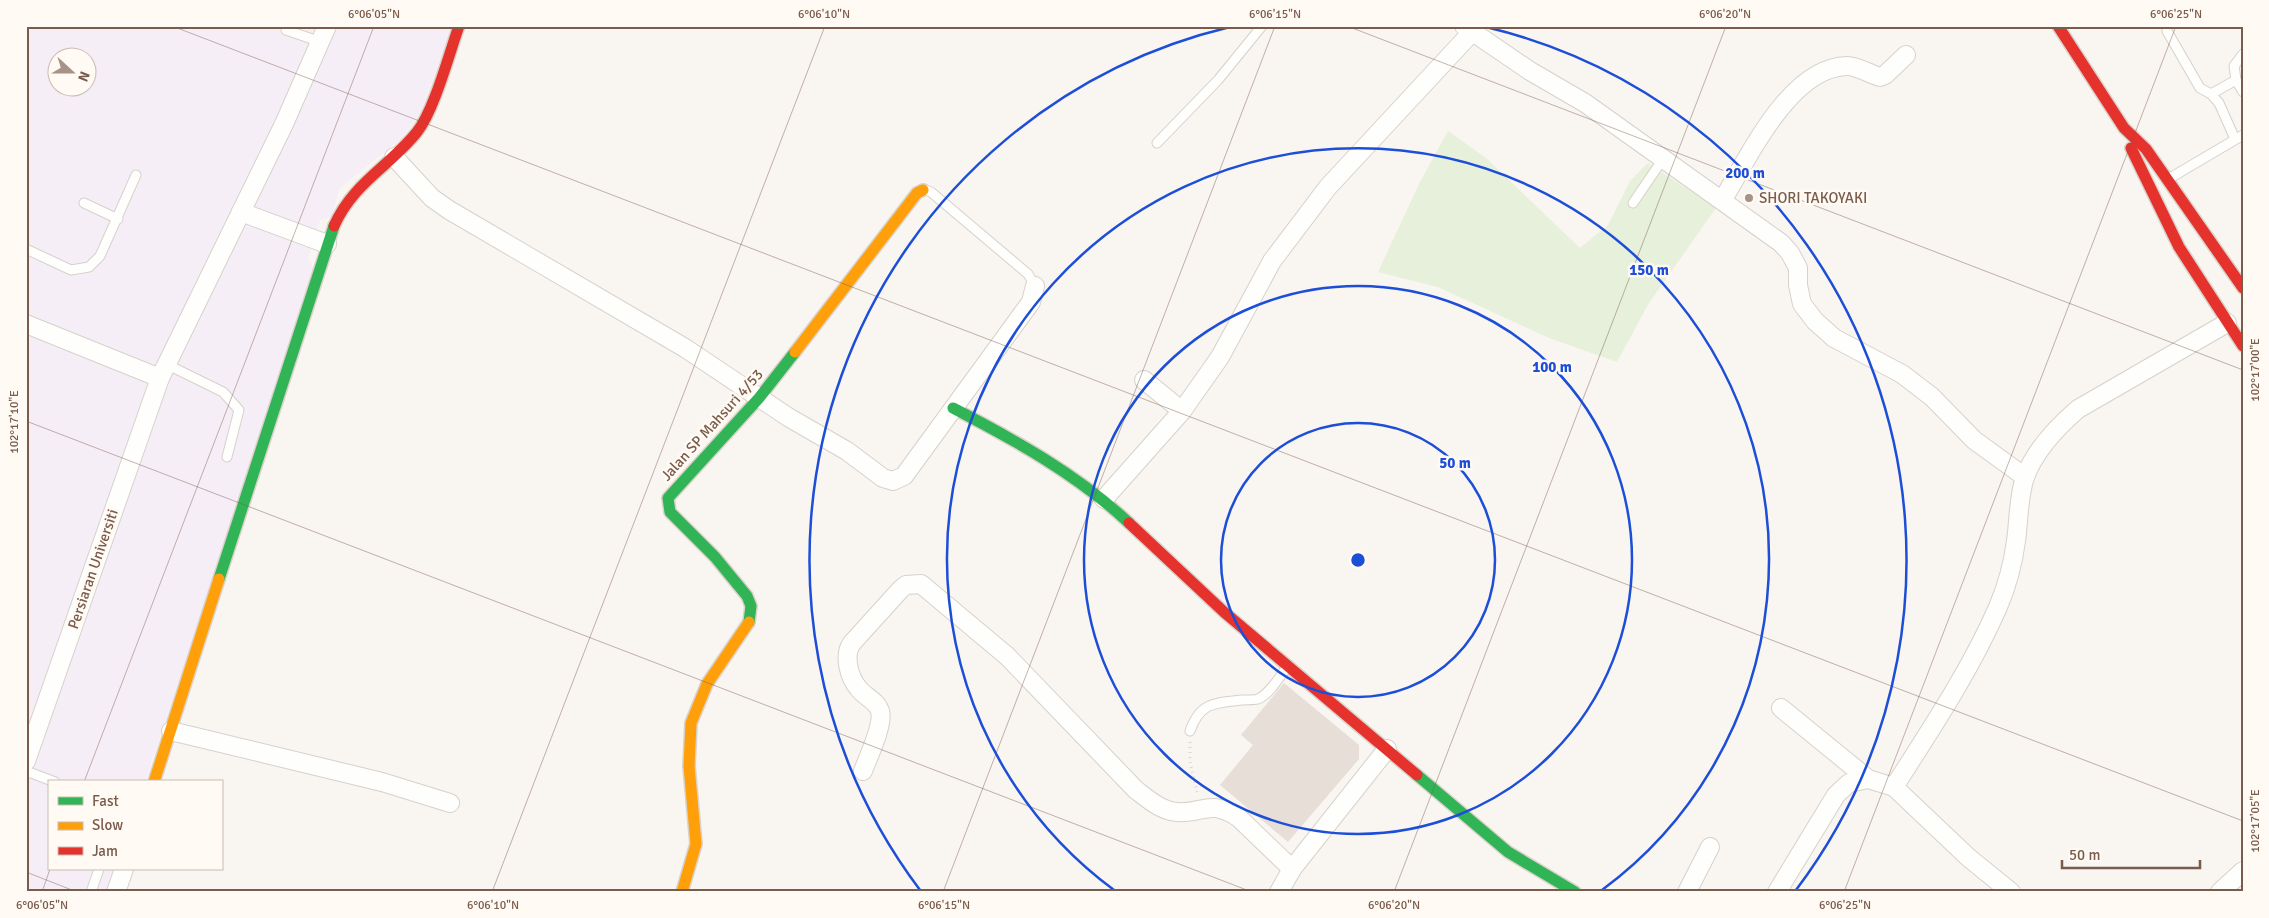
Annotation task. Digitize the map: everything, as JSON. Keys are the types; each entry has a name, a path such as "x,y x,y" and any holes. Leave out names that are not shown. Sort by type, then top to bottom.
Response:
{"street":[{"path":"155,780 327,244 346,204 394,157 424,122 459,26"},
{"path":"2058,26 2124,128 2146,149 2243,288"},
{"path":"1104,499 1182,411 1220,357 1272,261 1328,187 1469,29 1530,71 1585,102 1781,243 1790,253 1798,268 1798,285 1802,304 1815,321 1834,338 1902,374 1932,397 1974,440 2025,477"},
{"name":"Persiaran Universiti","path":"26,761 163,371 284,124 324,34"},
{"path":"1723,200 1762,134 1798,88 1824,70 1849,66 1880,77 1885,75 1906,54"},
{"path":"2124,128 2134,160 2179,247 2243,346"},
{"path":"394,157 432,198 449,210 685,348 759,398 847,451 883,478 893,481 904,476 1031,302 1035,286"},
{"name":"Jalan SP Mahsuri 4/53","path":"682,892 694,859 696,838 690,780 691,722 705,688 748,625 751,615 750,605 742,590 694,532 670,512 668,498 674,489 759,398 917,193 923,190"},
{"path":"2152,194 2173,216 2189,238"},
{"path":"241,212 327,244"},
{"path":"1894,788 1953,694 1999,605 2010,573 2025,477 2041,448 2058,426 2078,409 2228,323"},
{"path":"26,324 163,371"},
{"path":"1144,380 1182,411"},
{"path":"953,408 1017,441 1104,499 1224,612 1508,852 1575,892"},
{"path":"863,771 880,723 880,712 874,702 856,686 848,662 847,652 852,642 901,589 906,585 921,584 1007,656 1136,790 1156,805 1171,811 1180,812 1202,807 1229,811 1292,869"},
{"path":"1781,708 1868,779 1894,788 1968,858 2011,892"},
{"path":"171,731 382,782 450,803"},
{"path":"1279,892 1292,869 1387,749"},
{"path":"1777,892 1836,795 1849,784 1868,779"},
{"path":"1687,892 1710,847"},
{"path":"116,892 124,870"},
{"path":"2220,892 2243,871"}],"lane":[{"path":"1157,143 1218,80 1262,26"},
{"path":"286,30 324,34"},
{"path":"2167,31 2200,88 2211,94 2219,104 2239,137 2167,180"},
{"path":"2243,54 2234,66 2236,80 2243,92"},
{"path":"2211,94 2236,80"},
{"path":"1633,202 1663,159"},
{"path":"26,249 71,270 89,267 100,256 136,176"},
{"path":"923,190 931,192 1028,274 1035,286"},
{"path":"84,202 118,219"},
{"path":"163,371 223,392 239,410 227,457"},
{"path":"1190,731 1194,719 1203,709 1215,702 1258,698 1267,692 1289,665"},
{"path":"26,772 49,780"},
{"path":"91,892 99,870"}],"path":[{"path":"1190,731 1190,761 1194,783 1202,807"}],"shaded area":[{"path":"26,26 453,26 421,112 402,138 340,188 331,217 320,220 308,259 315,270 146,780 48,780 48,870 115,870 107,892 26,892"}],"green space":[{"path":"1448,131 1486,158 1580,248 1608,225 1630,181 1648,163 1716,208 1649,303 1617,362 1549,338 1438,287 1378,272 1420,182"}],"building":[{"path":"1284,683 1359,745 1359,759 1288,842 1220,785 1253,745 1241,735"}],"traffic: fast":[{"path":"219,579 334,226"},
{"path":"749,622 751,606 747,596 715,557 670,512 668,498 759,398 795,352"},
{"path":"953,408 1067,474 1089,489 1129,523"},
{"path":"1417,775 1508,852 1575,892"}],"traffic: slow":[{"path":"795,352 917,193 923,190"},
{"path":"155,780 219,579"},
{"path":"682,892 696,844 689,766 691,723 707,684 749,622"}],"traffic: jam":[{"path":"334,226 351,198 406,144 423,123 441,82 459,26"},
{"path":"2058,26 2124,128 2146,149 2243,288"},
{"path":"2131,148 2179,247 2243,346"},
{"path":"1129,523 1224,612 1417,775"}],"place":[{"name":"SHORI TAKOYAKI","path":"1749,198"}]}
